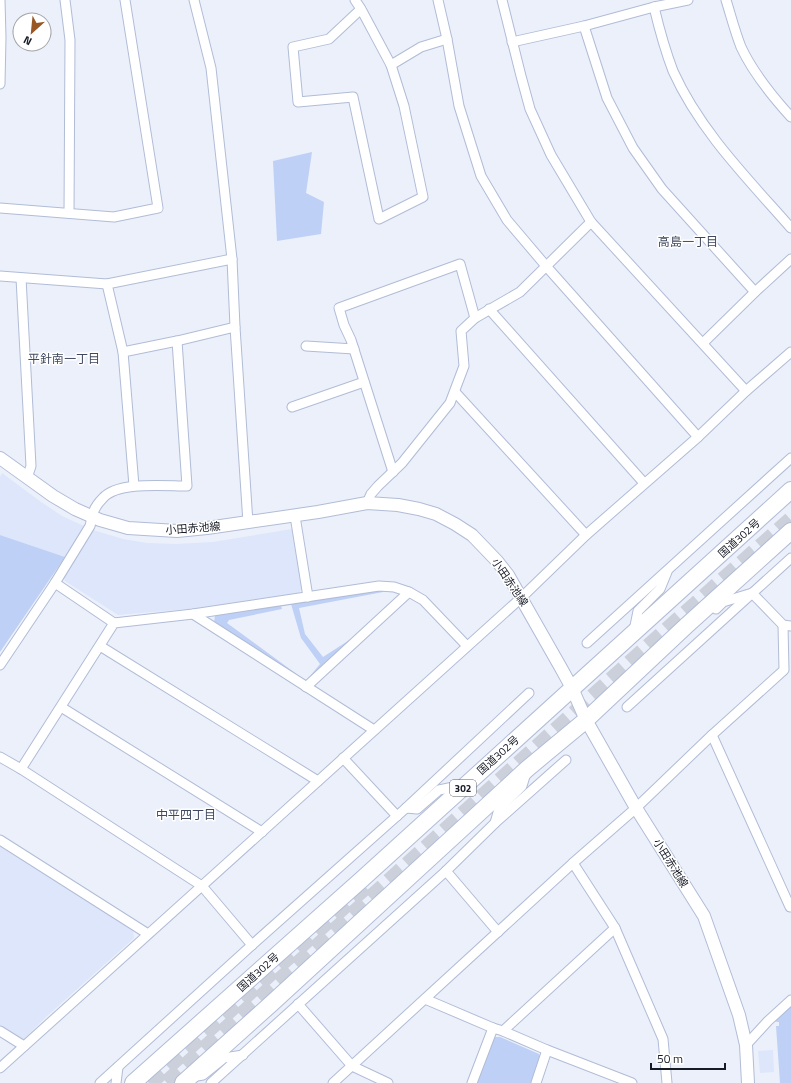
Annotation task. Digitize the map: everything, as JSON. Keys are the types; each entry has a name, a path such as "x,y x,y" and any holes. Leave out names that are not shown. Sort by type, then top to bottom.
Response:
{"highway":[{"name":"国道302号","path":"133,1083 348,892 791,490"},
{"name":"302","path":"186,1080 527,769 586,720 686,626 791,531"}],"street":[{"path":"0,0 0,84"},
{"path":"65,0 70,40 69,213"},
{"path":"0,208 114,217 158,208 125,0"},
{"path":"194,0 211,68 232,259 248,523"},
{"path":"355,0 361,9 391,65 404,106 423,198 379,219 353,97 298,102 293,46 329,39 361,9"},
{"path":"438,0 447,39 459,106 481,176 507,220 698,437"},
{"path":"502,0 530,109 551,155 591,222 746,391"},
{"path":"512,42 688,0"},
{"path":"726,0 732,23 753,68 774,98 791,117"},
{"path":"654,7 666,51 674,71 699,118 718,144 791,228"},
{"path":"584,26 607,98 633,148 662,189 755,292"},
{"path":"391,65 421,47 447,39"},
{"path":"367,504 371,494 402,464 450,403 464,366 461,331 475,318 520,292 591,222"},
{"path":"0,276 107,284 232,259"},
{"path":"703,343 791,259"},
{"path":"393,472 351,340 338,308 460,264 475,318"},
{"path":"21,278 31,466 27,478"},
{"path":"107,284 122,352 134,486"},
{"path":"488,310 644,483"},
{"path":"122,352 235,327"},
{"path":"0,665 90,526 92,516 103,498 112,491 134,486 187,486 177,341"},
{"path":"306,346 354,349"},
{"path":"0,1068 521,598 586,534 698,437 746,391 791,352"},
{"path":"292,407 364,382"},
{"path":"455,392 586,534"},
{"name":"小田赤池線","path":"0,458 53,496 75,509 100,520 128,528 177,531 207,528 367,504 398,505 419,508 436,514 456,524 472,535 497,560 508,575 572,688 586,720 636,808 704,916 739,1016 746,1046 748,1083"},
{"path":"587,643 791,458"},
{"path":"295,516 308,597"},
{"path":"627,707 791,558"},
{"path":"634,633 638,611 660,589 668,570"},
{"path":"54,583 114,623 193,614 379,586 394,587 409,592 423,600 467,646"},
{"path":"306,687 409,592"},
{"path":"686,626 700,623 723,602 752,593"},
{"path":"333,1083 573,863 636,808 712,735 784,670 787,625 752,593"},
{"path":"193,614 374,730"},
{"path":"21,769 114,623"},
{"path":"100,646 318,781"},
{"path":"100,1083 406,808 529,693"},
{"path":"61,707 262,832"},
{"path":"712,735 791,907"},
{"path":"0,757 202,886 252,945"},
{"path":"343,758 397,816"},
{"path":"211,1083 566,760"},
{"path":"495,823 499,809 522,786 527,769"},
{"path":"406,808 417,809 439,790 466,785"},
{"path":"0,840 148,934"},
{"path":"573,863 616,928 663,1039 667,1083"},
{"path":"446,870 498,932"},
{"path":"503,1031 616,928"},
{"path":"425,999 547,1050 632,1083"},
{"path":"746,1046 768,1021 791,1000"},
{"path":"298,1004 352,1066 388,1083"},
{"path":"472,1083 493,1028"},
{"path":"0,1031 24,1046"},
{"path":"536,1083 547,1050"},
{"path":"186,1080 203,1075 224,1058 243,1055"},
{"path":"116,1083 118,1067"}],"shaded area":[{"path":"312,152 306,193 324,202 321,234 277,241 273,161"},
{"path":"2,473 62,516 84,526 65,557 0,535 0,477"},
{"path":"292,529 302,589 298,594 211,607 118,615 65,581 63,575 93,530 123,539 147,543 176,544 213,542"},
{"path":"0,535 65,557 0,652"},
{"path":"385,590 383,592 299,608 305,634 323,657 354,637 306,681 320,664 301,638 291,604"},
{"path":"281,606 282,609 229,620 227,623 306,681 214,623 215,615"},
{"path":"0,846 133,930 134,938 47,1016 22,1041 0,1027"},
{"path":"791,1004 791,1083 780,1083 776,1026 779,1026 779,1022 775,1021"},
{"path":"494,1037 500,1037 539,1054 541,1058 531,1083 477,1083"},
{"path":"773,1050 774,1072 760,1073 758,1051"}],"tunnel":[{"path":"167,1083 636,658 791,520"},
{"path":"149,1083 368,884"}],"district":[{"name":"高島一丁目","path":"688,242"},
{"name":"平針南一丁目","path":"64,359"},
{"name":"中平四丁目","path":"186,815"}]}
